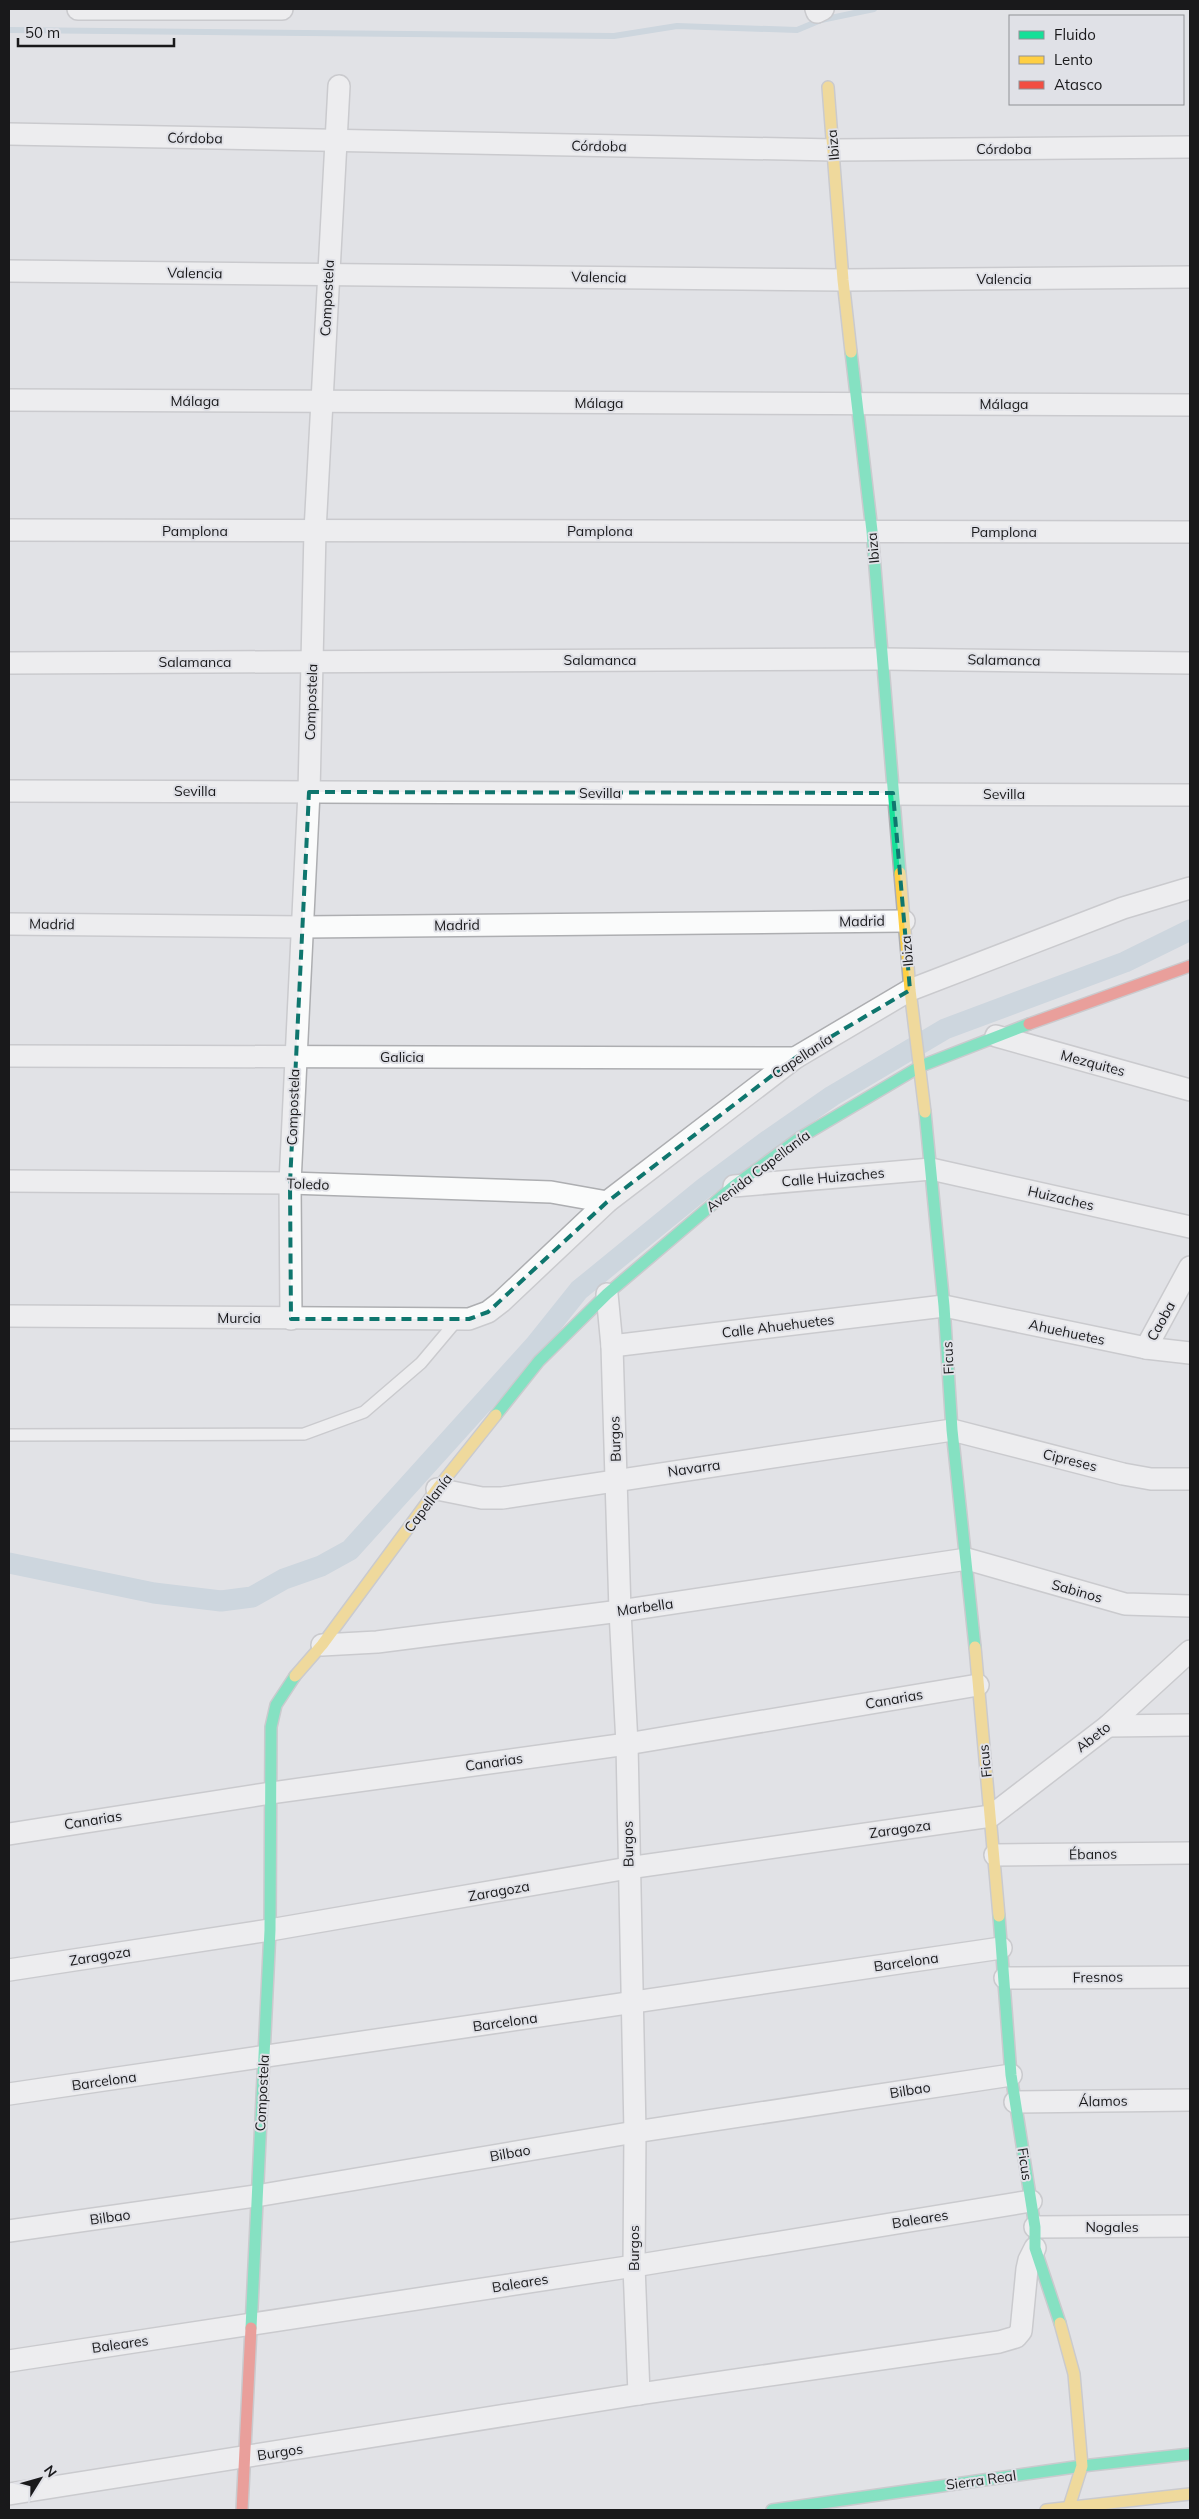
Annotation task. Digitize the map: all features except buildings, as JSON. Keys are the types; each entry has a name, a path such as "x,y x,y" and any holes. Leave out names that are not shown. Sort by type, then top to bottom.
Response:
{"street":[{"path":"78,9 282,9"},
{"path":"816,9 818,12 823,9"},
{"name":"Compostela","path":"291,1319 290,1183 294,1057 303,927 309,792 315,531 321,401 339,86"},
{"name":"Ibiza","path":"828,86 843,280 872,531 912,1000"},
{"name":"Córdoba","path":"9,134 834,150 1190,147"},
{"name":"Valencia","path":"9,270 843,280 1190,278"},
{"name":"Málaga","path":"9,400 1190,405"},
{"name":"Pamplona","path":"9,530 1190,532"},
{"name":"Salamanca","path":"9,663 883,659 1190,663"},
{"name":"Sevilla","path":"9,790 1190,794"},
{"name":"Capellanía","path":"464,1319 488,1312 501,1302 607,1202 795,1058 912,1000 1123,908 1190,888"},
{"name":"Madrid","path":"9,924 303,927 904,921"},
{"path":"921,1066 996,1036 1190,966"},
{"name":"Ficus","path":"912,1000 920,1054 944,1306 952,1430 967,1558 995,1855 1011,2075 1035,2237 1074,2374 1082,2466 1069,2508"},
{"name":"Mezquites","path":"996,1036 1190,1090"},
{"name":"Galicia","path":"9,1056 795,1058"},
{"name":"Avenida Capellanía","path":"607,1294 734,1186 801,1137 921,1066"},
{"name":"Calle Huizaches","path":"734,1186 931,1169"},
{"name":"Huizaches","path":"931,1169 1190,1227"},
{"name":"Toledo","path":"9,1181 290,1183 550,1192 607,1202"},
{"name":"Caoba","path":"1146,1348 1190,1267"},
{"name":"Capellanía","path":"271,1727 276,1705 296,1674 322,1645 437,1489 539,1361 607,1294"},
{"name":"Burgos","path":"607,1294 612,1346 620,1611 627,1744 628,1868 635,2132 634,2266 639,2394"},
{"name":"Calle Ahuehuetes","path":"612,1346 944,1306"},
{"name":"Ahuehuetes","path":"944,1306 1146,1348 1190,1354"},
{"name":"Murcia","path":"9,1316 464,1319"},
{"name":"Navarra","path":"437,1489 482,1498 502,1498 617,1479 952,1430"},
{"name":"Cipreses","path":"952,1430 1123,1474 1151,1478 1190,1479"},
{"name":"Sabinos","path":"967,1558 1125,1604 1190,1606"},
{"name":"Marbella","path":"322,1645 377,1642 620,1611 967,1558"},
{"name":"Abeto","path":"991,1816 1108,1726 1190,1651"},
{"name":"Canarias","path":"9,1834 271,1792 627,1744 978,1685"},
{"path":"1108,1726 1190,1725"},
{"name":"Compostela","path":"242,2510 270,1930 271,1727"},
{"name":"Zaragoza","path":"9,1970 270,1930 628,1868 991,1816"},
{"name":"Ébanos","path":"995,1855 1190,1853"},
{"name":"Barcelona","path":"9,2094 264,2058 1001,1948"},
{"name":"Fresnos","path":"1005,1978 1190,1976"},
{"name":"Bilbao","path":"9,2231 256,2196 635,2132 1011,2075"},
{"name":"Álamos","path":"1015,2102 1190,2100"},
{"name":"Baleares","path":"9,2361 634,2266 1030,2201"},
{"name":"Nogales","path":"1035,2237 1190,2226"},
{"name":"Burgos","path":"9,2494 639,2394 999,2342 1022,2332 1027,2269 1035,2237"},
{"name":"Sierra Real","path":"772,2510 1082,2466 1190,2454"},
{"path":"1046,2510 1190,2494"},
{"path":"1189,2510 1190,2506"}],"lane":[{"path":"9,1435 304,1434 364,1412 421,1363 464,1319"}],"highlighted area":[{"path":"309,792 893,793 910,990 795,1058 607,1202 488,1312 469,1319 291,1319 290,1183"}],"waterway":[{"path":"9,30 614,36 677,26 797,30 821,20 874,9"},
{"path":"9,1563 154,1593 221,1601 252,1597 284,1579 321,1566 350,1550 535,1345 579,1290 704,1188 767,1141 832,1096 945,1029 1125,962 1190,930"}],"traffic: fast":[{"path":"851,352 872,531 900,873"},
{"path":"496,1415 539,1361 607,1294 734,1186 801,1137 921,1066 1029,1024"},
{"path":"925,1112 944,1306 952,1430 975,1647"},
{"path":"251,2328 270,1930 271,1727 276,1705 295,1676"},
{"path":"999,1916 1011,2075 1035,2227 1035,2248 1060,2323"},
{"path":"772,2510 1082,2466 1190,2454"}],"traffic: slow":[{"path":"828,87 843,280 851,352"},
{"path":"900,873 910,990 925,1112"},
{"path":"295,1676 322,1645 437,1489 496,1415"},
{"path":"975,1647 999,1916"},
{"path":"1060,2323 1074,2374 1082,2466 1068,2510"},
{"path":"1046,2510 1190,2494"}],"traffic: jam":[{"path":"1029,1024 1190,966"},
{"path":"242,2510 251,2328"}]}
